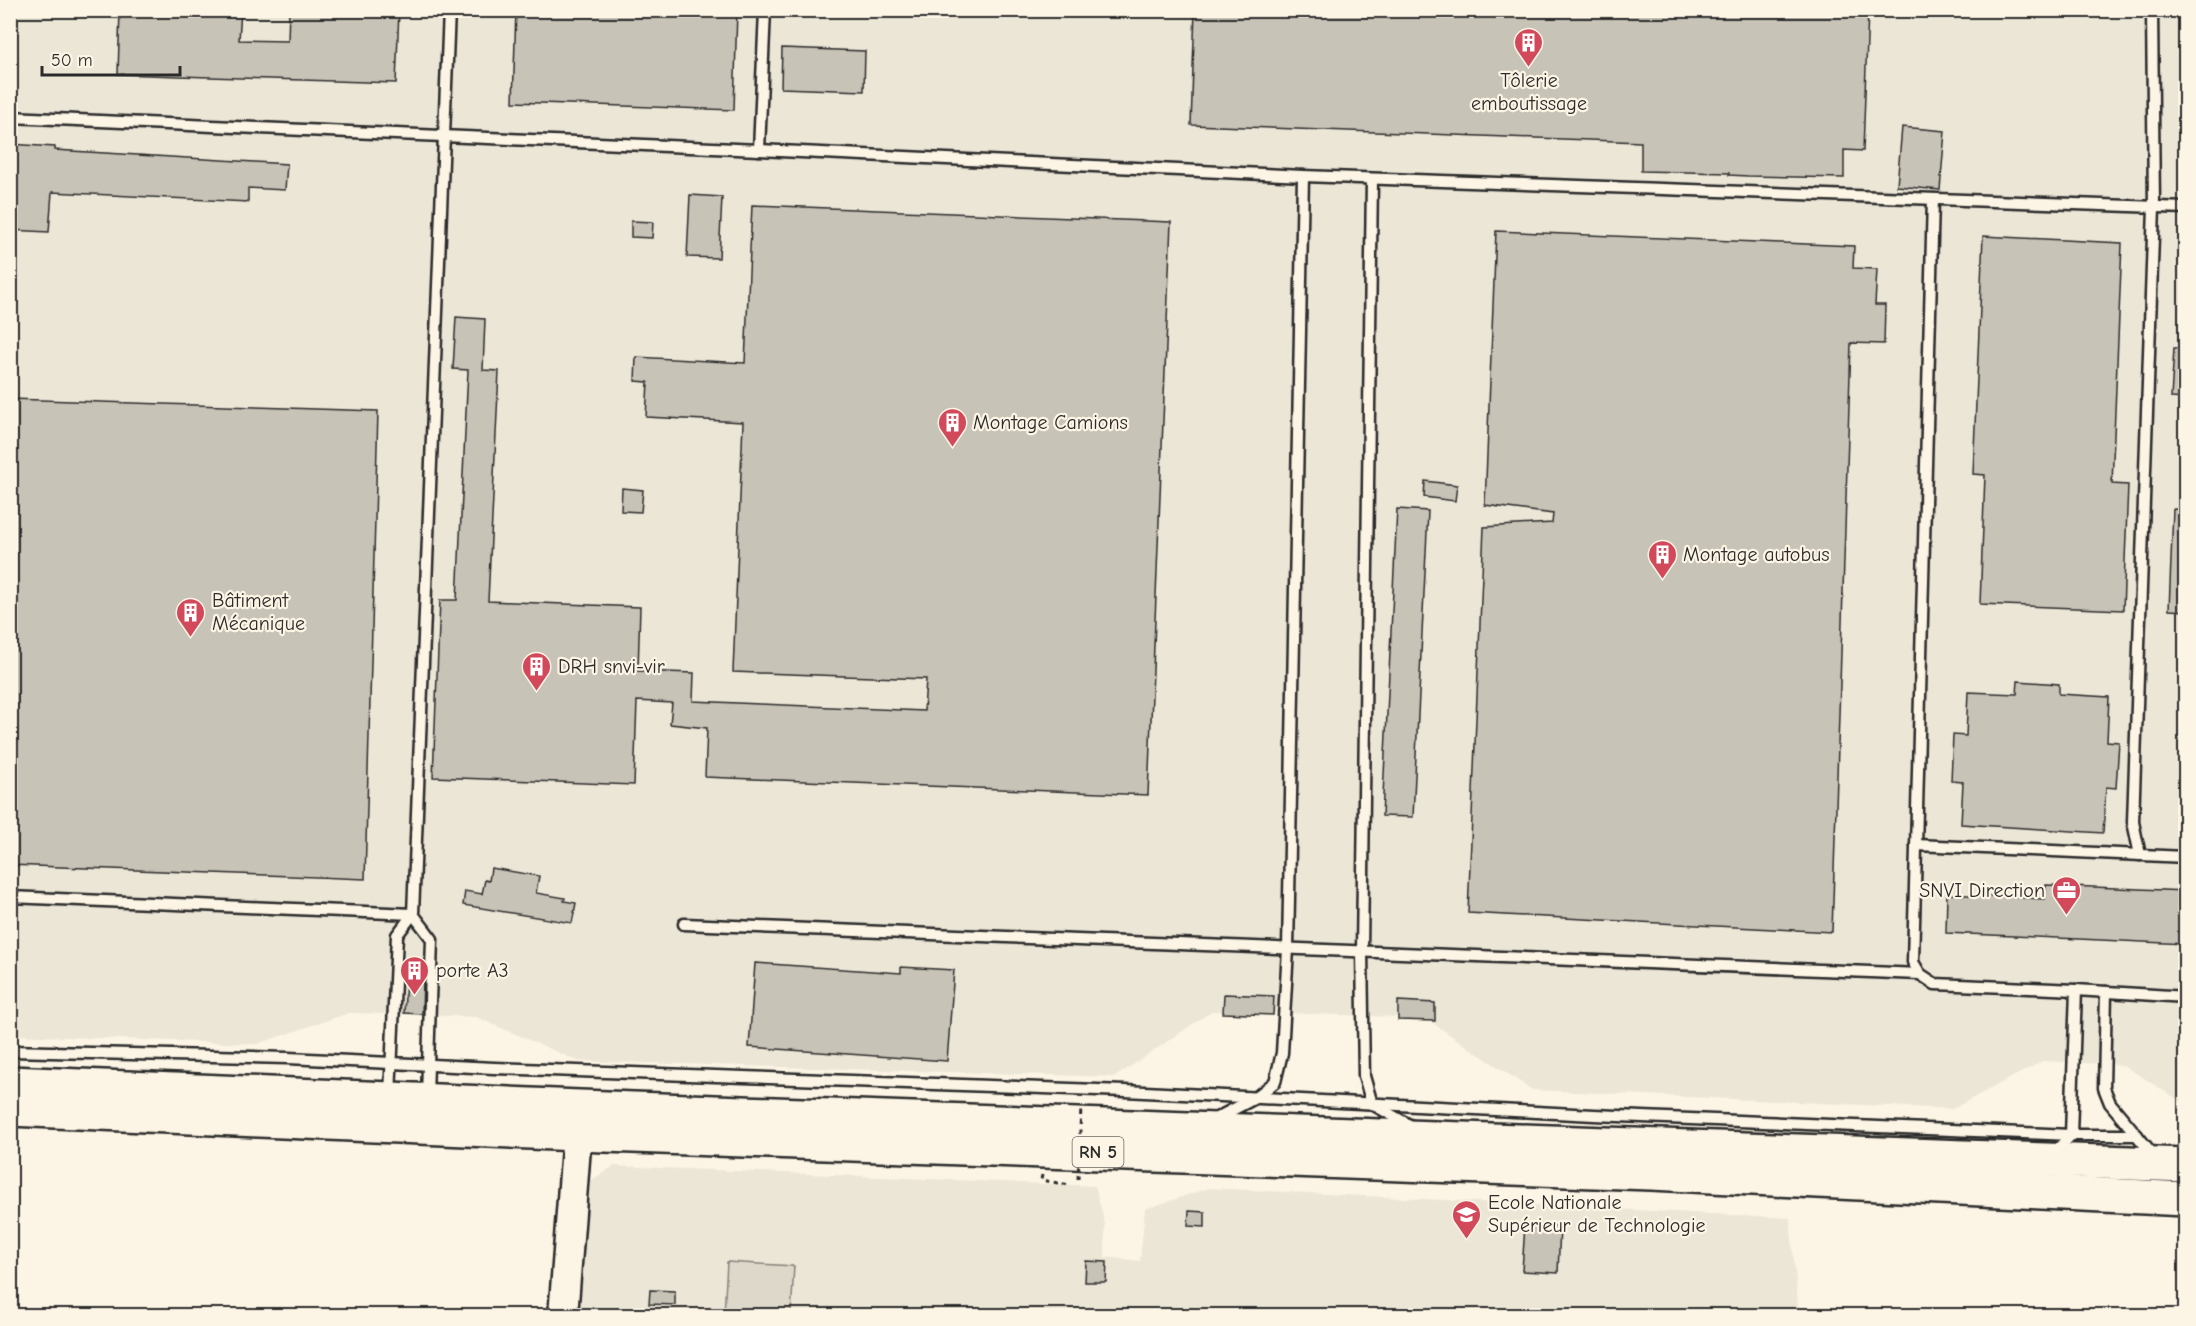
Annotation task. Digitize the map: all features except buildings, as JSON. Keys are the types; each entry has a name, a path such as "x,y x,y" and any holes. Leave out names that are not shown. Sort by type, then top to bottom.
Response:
{"highway":[{"name":"RN 5","path":"10,1083 2173,1164"},
{"name":"RN 5","path":"10,1109 577,1134 1627,1172 2186,1199"}],"street":[{"path":"562,1316 577,1134"}],"lane":[{"path":"390,1099 397,935 414,914 449,10"},
{"path":"759,150 765,10"},
{"path":"2140,855 2133,822 2154,207 2152,10"},
{"path":"10,117 1372,179 2186,208"},
{"path":"1192,1129 1255,1098 1275,1082 1282,1053 1288,949 1303,176"},
{"path":"1372,179 1362,952 1364,1076 1372,1104 1435,1138"},
{"path":"1932,200 1913,962 1920,974 1935,984 2186,997"},
{"path":"1916,845 2186,857"},
{"path":"10,897 414,914"},
{"path":"414,914 432,939 427,1100"},
{"path":"684,924 1920,974"},
{"path":"2048,1159 2071,1135 2076,990"},
{"path":"2106,992 2104,1088 2110,1103 2137,1136 2173,1164"},
{"path":"10,1051 288,1058 2137,1136"}],"path":[{"path":"1069,1178 1078,1179 1081,1106"},
{"path":"1051,1176 1042,1176 1041,1180 1070,1185"}],"shaded area":[{"path":"11,11 2185,11 2185,1104 2123,1065 2043,1061 1952,1109 1532,1090 1425,1018 1283,1013 1212,1011 1115,1077 578,1061 476,1017 429,1015 349,1013 257,1044 11,1035"},
{"name":"Ecole Nationale Supérieur de Technologie","path":"614,1166 1095,1186 1105,1224 1105,1257 1140,1261 1145,1209 1209,1188 1790,1218 1799,1315 579,1316 590,1181"},
{"path":"727,1262 794,1266 791,1315 724,1315"}],"place":[{"name":"Tôlerie emboutissage","path":"1529,68"},
{"name":"Montage Camions","path":"952,448"},
{"name":"Montage autobus","path":"1662,580"},
{"name":"Bâtiment Mécanique","path":"191,638"},
{"name":"DRH snvi-vir","path":"537,692"},
{"name":"SNVI Direction","path":"2066,916"},
{"name":"porte A3","path":"415,996"},
{"name":"Ecole Nationale Supérieur de Technologie","path":"1467,1240"}]}
